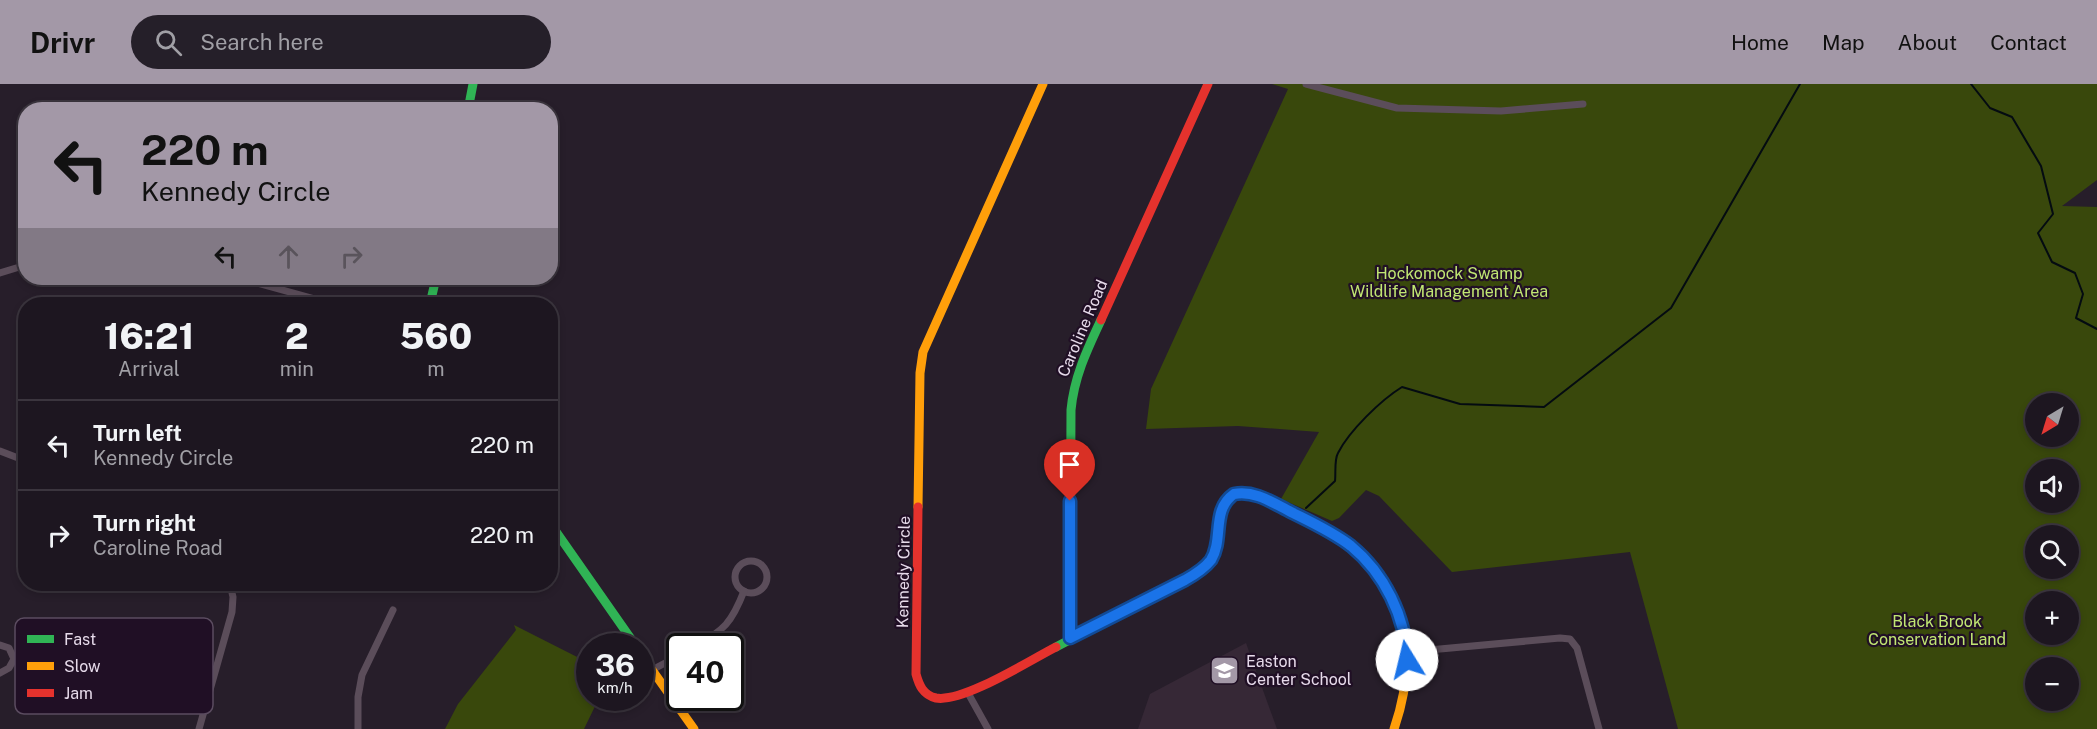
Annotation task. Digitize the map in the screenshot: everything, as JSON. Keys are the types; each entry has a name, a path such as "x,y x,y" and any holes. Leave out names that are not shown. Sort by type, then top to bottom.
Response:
{"street":[{"path":"470,102 473,84"},
{"name":"Kennedy Circle","path":"1042,84 926,344 922,359 916,674 921,687 934,698 951,698 968,693 1185,580 1202,569 1213,557 1219,518 1224,505 1230,497 1241,493 1258,496 1322,527 1357,551 1373,568 1389,593 1400,621 1407,652"},
{"name":"Caroline Road","path":"1070,638 1071,410 1075,381 1208,84"},
{"path":"1306,84 1397,108 1501,111 1583,104"},
{"path":"0,273 18,267"},
{"path":"264,285 307,297"},
{"path":"0,451 18,458"},
{"path":"558,534 627,633"},
{"path":"746,562 759,564 766,574 763,587 753,593 744,591 735,581 736,571 746,562"},
{"path":"213,679 232,612 232,591"},
{"path":"718,633 734,614 744,591"},
{"path":"358,729 358,697 362,675 393,610"},
{"path":"1394,729 1405,694 1407,652 1560,638 1570,639 1577,648 1599,729"},
{"path":"0,645 9,648 14,659 9,668 0,673"},
{"path":"654,673 694,729"},
{"path":"968,693 988,729"},
{"path":"199,729 203,714"}],"shaded area":[{"name":"Easton Center School","path":"1246,643 1277,729 1138,729 1150,694"}],"green space":[{"name":"Hockomock Swamp Wildlife Management Area","path":"1272,84 2097,84 2097,180 2062,206 2097,207 2097,729 1678,729 1630,552 1452,572 1379,496 1366,490 1339,518 1332,521 1281,499 1319,432 1238,426 1146,429 1151,389 1288,89"},
{"path":"514,625 576,656 576,711 593,711 584,729 445,729 458,704 516,630"}],"waterway":[{"path":"1306,508 1335,481 1337,456 1350,435 1375,408 1402,387 1460,404 1544,407 1671,308 1800,84"},
{"path":"1971,84 1990,108 2012,117 2041,166 2053,214 2038,233 2052,262 2075,273 2083,294 2076,318 2097,329"}],"traffic: fast":[{"path":"470,102 473,84"},
{"path":"432,297 434,285"},
{"path":"1070,638 1071,410 1078,375 1101,320"},
{"path":"1056,647 1197,573 1211,560 1215,552 1220,518 1227,502 1234,494 1253,495"},
{"path":"558,534 627,633"}],"traffic: slow":[{"path":"918,507 920,373 923,352 1043,84"},
{"path":"1253,495 1279,504 1335,535 1360,556 1380,579 1395,604 1403,632 1406,662 1403,694 1394,729"},
{"path":"654,673 694,729"}],"traffic: jam":[{"path":"1101,320 1208,84"},
{"path":"918,507 916,674 925,692 936,698 948,698 962,694 1056,647"}],"place":[{"name":"Easton Center School","path":"1225,670"}],"route":[{"path":"1070,501 1070,638 1185,580 1202,569 1215,552 1219,518 1224,505 1234,494 1244,493 1258,496 1322,527 1343,540 1363,557 1382,581 1395,606 1404,637 1407,660"}],"park label":[{"name":"Black Brook Conservation Land","path":"1937,630"}]}
